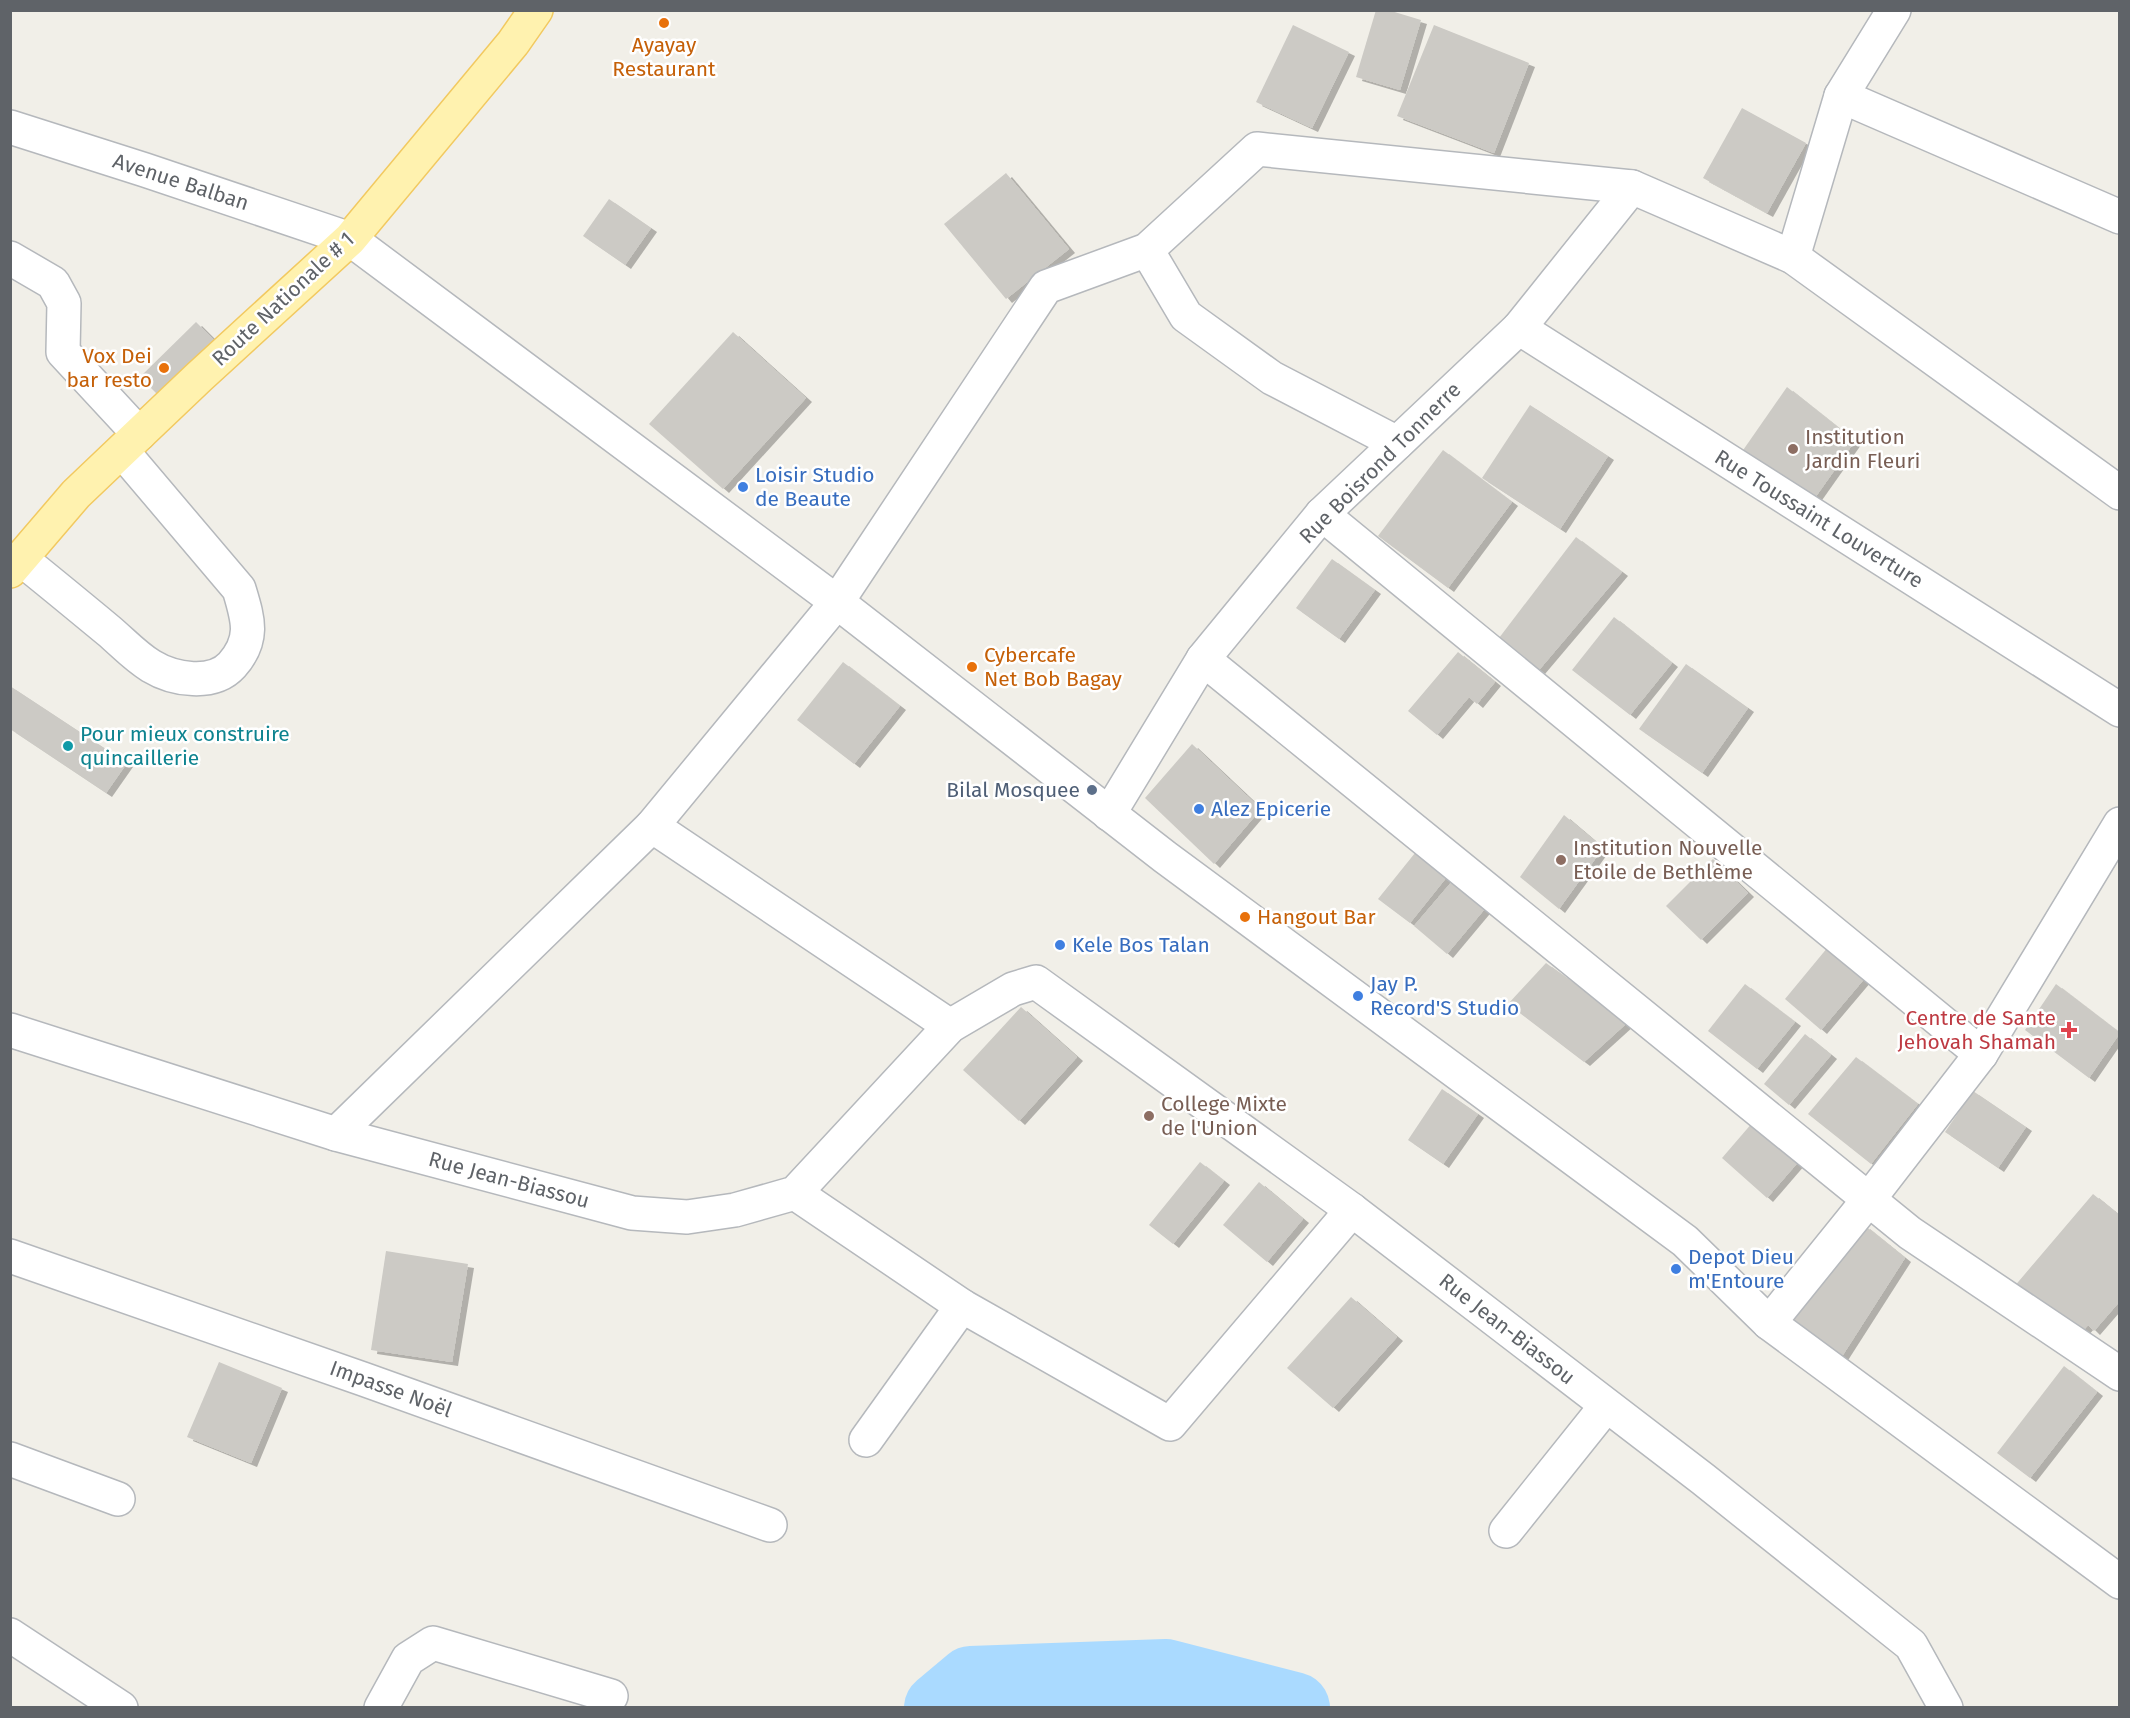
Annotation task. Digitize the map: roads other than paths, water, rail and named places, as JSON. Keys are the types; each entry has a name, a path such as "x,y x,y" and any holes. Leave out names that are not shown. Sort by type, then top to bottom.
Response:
{"main road":[{"name":"Route Nationale # 1","path":"16,565 76,494 199,376 350,239 513,43 536,10"}],"street":[{"path":"1792,257 1841,96 1894,10"},
{"path":"1841,96 2120,217"},
{"name":"Avenue Balban","path":"10,127 350,239 837,602 1109,814 1685,1241 1769,1323 2120,1582"},
{"path":"336,1134 652,826 837,602 1046,287 1146,250 1257,148 1632,187 1792,257 2120,493"},
{"name":"Rue Boisrond Tonnerre","path":"1109,814 1203,659 1322,514 1519,328 1632,187"},
{"path":"1146,250 1186,316 1272,378 1397,443"},
{"path":"10,258 53,283 64,303 63,352 239,589 246,610 249,632 245,648 230,667 205,679 180,677 152,667 16,565"},
{"name":"Rue Toussaint Louverture","path":"1519,328 2120,710"},
{"path":"1322,514 1982,1054"},
{"path":"1203,659 1910,1233 2120,1374"},
{"path":"1769,1323 1982,1054 2120,824"},
{"path":"652,826 950,1026 795,1193 962,1306 1170,1424 1352,1210"},
{"name":"Rue Jean-Biassou","path":"950,1026 1013,989 1036,982 1352,1210 1703,1479 1911,1645 1946,1707"},
{"name":"Rue Jean-Biassou","path":"10,1030 336,1134 632,1213 687,1217 735,1210 795,1193"},
{"name":"Impasse Noël","path":"10,1256 770,1525"},
{"path":"866,1440 962,1306"},
{"path":"1506,1531 1606,1406"},
{"path":"10,1459 118,1498"},
{"path":"10,1635 121,1707"},
{"path":"381,1707 408,1659 433,1643 611,1696"}],"waterway":[{"path":"940,1708 971,1682 1166,1675 1294,1708"}],"place":[{"name":"Ayayay Restaurant","path":"664,23"},
{"name":"Vox Dei bar resto","path":"164,368"},
{"name":"Institution Jardin Fleuri","path":"1793,449"},
{"name":"Loisir Studio de Beaute","path":"743,487"},
{"name":"Cybercafe Net Bob Bagay","path":"972,667"},
{"name":"Pour mieux construire quincaillerie","path":"68,746"},
{"name":"Bilal Mosquee","path":"1092,790"},
{"name":"Alez Epicerie","path":"1199,809"},
{"name":"Institution Nouvelle Etoile de Bethlème","path":"1561,860"},
{"name":"Hangout Bar","path":"1245,917"},
{"name":"Kele Bos Talan","path":"1060,945"},
{"name":"Jay P. Record'S Studio","path":"1358,996"},
{"name":"Centre de Sante Jehovah Shamah","path":"2069,1030"},
{"name":"College Mixte de l'Union","path":"1149,1116"},
{"name":"Depot Dieu m'Entoure","path":"1676,1269"}]}
